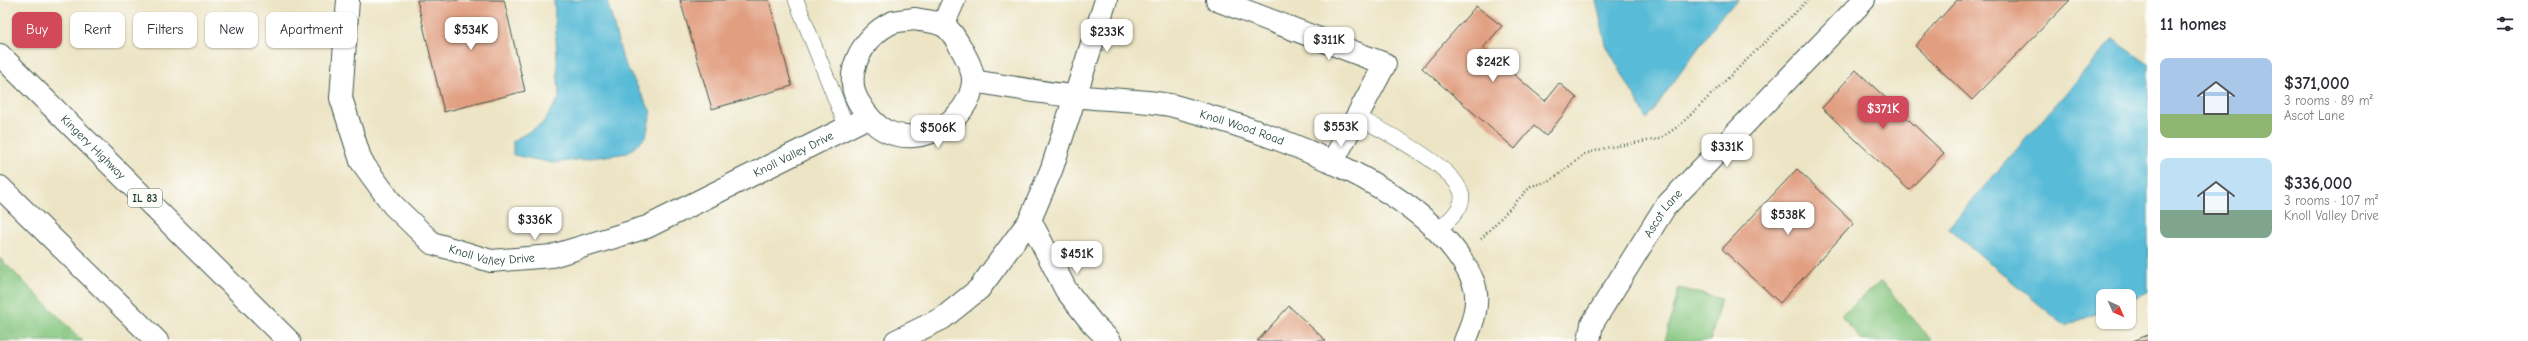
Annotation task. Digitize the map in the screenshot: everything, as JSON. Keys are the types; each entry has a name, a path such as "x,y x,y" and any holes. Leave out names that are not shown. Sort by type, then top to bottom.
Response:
{"main road":[{"name":"Knoll Valley Drive","path":"348,0 341,98 361,161 393,205 432,243 491,261 552,256 647,227 868,118"},
{"path":"942,25 954,0"},
{"path":"896,341 943,318 979,289 1030,220 1052,168 1106,0"},
{"path":"1217,0 1385,64 1332,163"},
{"name":"Ascot Lane","path":"1589,341 1592,324 1665,208 1864,0"},
{"path":"915,19 942,25 955,39 967,58 973,81 965,104 951,122 931,134 908,137 886,131 868,118 856,98 853,75 859,53 873,35 892,23 915,19"},
{"name":"Kingery Highway","path":"0,55 289,341"},
{"name":"Knoll Wood Road","path":"973,81 1076,97 1172,106 1294,145 1372,182 1437,232 1460,261 1473,282 1476,304 1473,324 1465,341"},
{"path":"0,186 157,341"},
{"path":"1030,220 1066,290 1092,323 1110,341"}],"lane":[{"path":"796,0 847,128"},
{"path":"1357,117 1408,143 1456,181 1462,197 1459,209 1437,232"}],"path":[{"path":"1460,261 1531,186 1550,181 1585,154 1605,148 1659,139 1679,126 1808,0"}],"green space":[{"path":"0,258 83,341 0,341"},
{"path":"1881,281 1932,341 1863,341 1841,315"},
{"path":"1679,288 1721,299 1710,341 1665,341"}],"water":[{"path":"554,0 607,0 623,60 651,112 646,137 628,153 553,163 513,155 513,141 542,124 559,98"},
{"path":"1596,0 1739,0 1725,11 1647,119 1606,45"},
{"path":"2113,39 2148,64 2148,292 2136,297 2136,289 2096,289 2096,314 2065,326 1948,228"}],"building":[{"path":"417,0 504,0 525,91 444,112"},
{"path":"680,0 769,0 792,86 712,109"},
{"path":"1957,0 2070,0 1972,100 1915,46"},
{"path":"1476,6 1502,26 1483,48 1545,101 1559,83 1577,98 1546,136 1534,126 1515,149 1422,68"},
{"path":"1856,70 1944,153 1909,190 1822,108"},
{"path":"1797,169 1854,223 1780,303 1722,249"},
{"path":"1289,306 1326,341 1257,341"},
{"path":"2148,335 2148,341 2133,341"}]}
